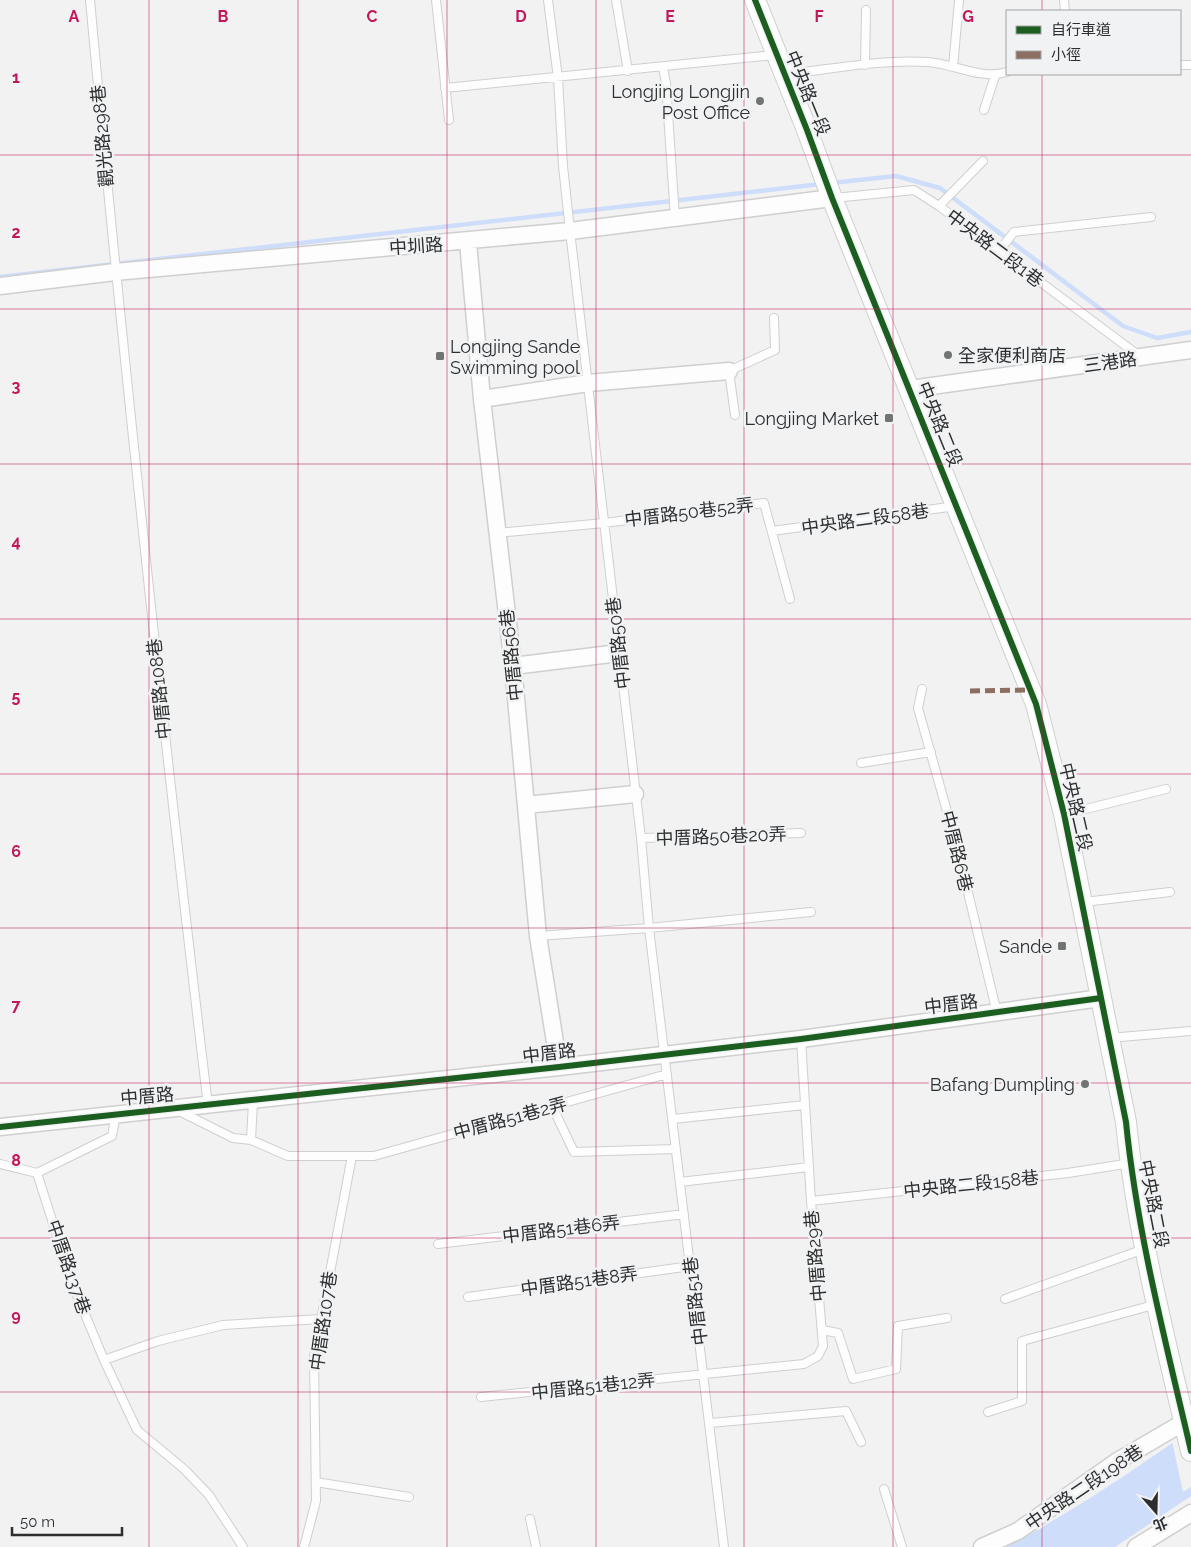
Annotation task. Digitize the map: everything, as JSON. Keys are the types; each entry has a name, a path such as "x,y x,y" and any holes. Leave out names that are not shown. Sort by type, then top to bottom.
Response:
{"street":[{"name":"中央路一段","path":"755,0 832,198"},
{"name":"中圳路","path":"0,286 115,272 468,242 832,198"},
{"name":"中央路二段","path":"832,198 958,506 1036,704 1064,814 1126,1122 1130,1163 1158,1303 1188,1420 1191,1451"},
{"name":"中厝路56巷","path":"468,242 482,399 513,666 538,936 559,1067"},
{"name":"三港路","path":"910,388 1191,350"},
{"path":"482,399 588,383 729,371"},
{"path":"513,666 619,653"},
{"path":"526,805 635,794"},
{"name":"中厝路","path":"0,1127 559,1067 801,1038 1101,998"},
{"name":"中央路二段198巷","path":"982,1547 1018,1531 1116,1462 1188,1420"},
{"path":"1136,1547 1191,1512"}],"lane":[{"name":"觀光路298巷","path":"90,0 115,272"},
{"path":"436,0 449,120"},
{"name":"中厝路50巷","path":"548,0 558,78 563,166 570,231 641,838 649,928 664,1054"},
{"path":"616,0 628,71"},
{"path":"953,67 960,1"},
{"path":"865,65 866,10"},
{"path":"445,88 663,68 777,54"},
{"path":"785,74 865,65 929,62 994,76 1006,72"},
{"path":"663,68 666,83 675,218"},
{"path":"984,110 994,76"},
{"path":"939,206 984,161"},
{"name":"中央路二段1巷","path":"832,198 914,190 939,206 1142,358"},
{"path":"999,251 1014,232 1151,218"},
{"name":"中厝路108巷","path":"115,272 171,797 208,1106"},
{"path":"734,415 729,371 775,350 774,318"},
{"name":"中厝路50巷52弄","path":"604,523 764,503 790,599"},
{"name":"中央路二段58巷","path":"772,531 958,506"},
{"path":"497,533 604,523"},
{"name":"中厝路6巷","path":"922,689 918,708 957,847 997,1013"},
{"path":"861,763 931,752"},
{"path":"1064,814 1166,789"},
{"name":"中厝路50巷20弄","path":"641,838 801,833"},
{"path":"1082,902 1170,892"},
{"path":"538,936 649,928 811,912"},
{"path":"1109,1038 1191,1031"},
{"name":"中厝路29巷","path":"704,1374 804,1364 818,1356 823,1346 811,1202 801,1038"},
{"name":"中厝路51巷","path":"664,1054 724,1547"},
{"name":"中厝路51巷2弄","path":"173,1108 233,1138 252,1140 288,1156 374,1156 667,1074"},
{"path":"252,1140 253,1101"},
{"path":"673,1119 805,1105"},
{"path":"552,1106 574,1152 676,1149"},
{"path":"0,1164 36,1173 112,1136 116,1114"},
{"name":"中厝路107巷","path":"304,1547 316,1501 314,1357 352,1156"},
{"name":"中央路二段158巷","path":"811,1202 1068,1173 1130,1163"},
{"path":"680,1182 809,1167"},
{"name":"中厝路137巷","path":"36,1173 72,1283 104,1360 137,1430 184,1470 209,1495 243,1547"},
{"name":"中厝路51巷6弄","path":"438,1244 684,1214"},
{"path":"1005,1300 1147,1248"},
{"name":"中厝路51巷8弄","path":"468,1297 691,1266"},
{"path":"988,1412 1022,1401 1022,1341 1158,1303"},
{"path":"822,1330 838,1333 853,1379 896,1369 898,1326 947,1318"},
{"path":"104,1360 158,1341 223,1325 322,1319"},
{"name":"中厝路51巷12弄","path":"481,1397 704,1374"},
{"path":"710,1423 846,1411 861,1442"},
{"path":"316,1482 409,1498"},
{"path":"884,1489 902,1547"},
{"path":"530,1519 536,1547"}],"water":[{"path":"1191,1430 1191,1496 1115,1547 1006,1547 1100,1492"}],"pier":[{"path":"1191,1428 1191,1487 1183,1492 1172,1441"}],"waterway":[{"path":"831,183 896,176 940,188 1123,326 1157,338 1191,332"},
{"path":"0,277 821,184"}],"marked path":[{"path":"970,691 1031,690"}],"cycle path":[{"path":"755,0 832,198 1036,704 1064,814 1126,1122 1137,1205 1145,1246 1162,1329 1191,1451"},
{"path":"0,1127 801,1039 1101,998"}],"place":[{"name":"Longjing Longjin Post Office","path":"760,101"},
{"name":"全家便利商店","path":"948,355"},
{"name":"Longjing Sande Swimming pool","path":"440,356"},
{"name":"Longjing Market","path":"889,418"},
{"name":"Sande","path":"1062,946"},
{"name":"Bafang Dumpling","path":"1085,1084"}]}
